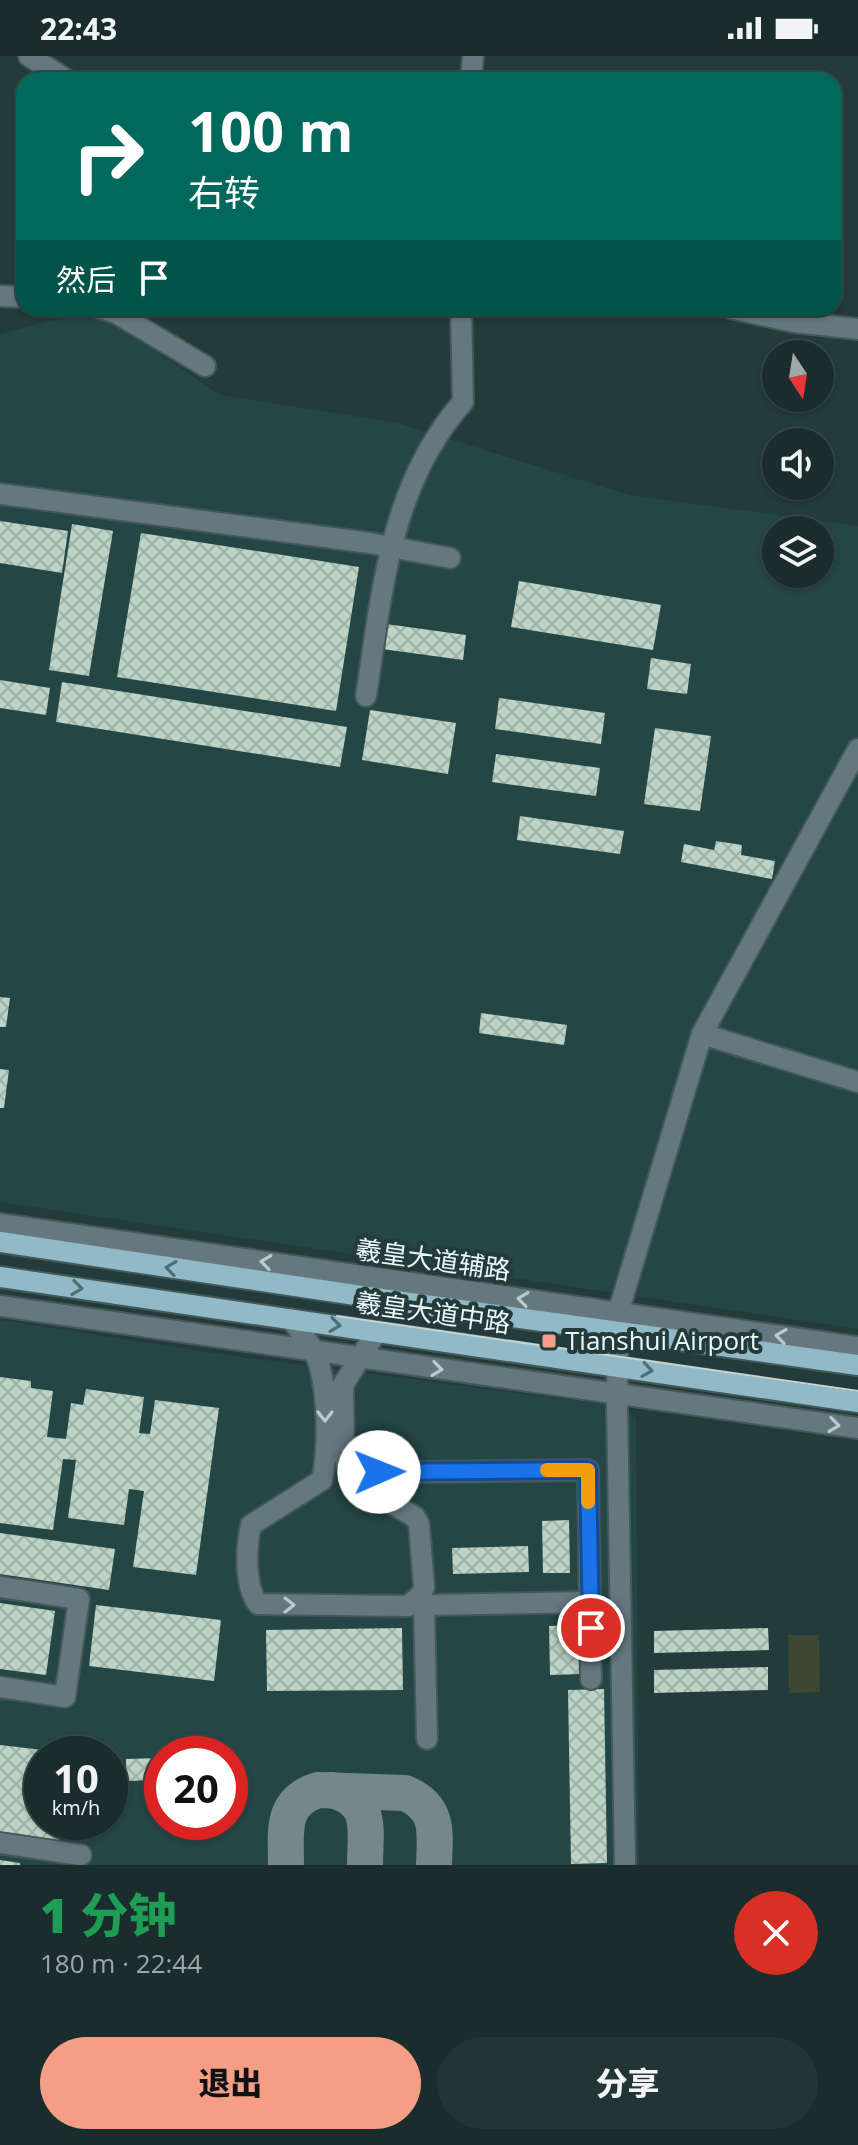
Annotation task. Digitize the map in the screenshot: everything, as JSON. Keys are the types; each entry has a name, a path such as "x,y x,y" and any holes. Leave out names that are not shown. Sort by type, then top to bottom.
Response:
{"main road":[{"name":"羲皇大道中路","path":"0,1242 382,1299 618,1321 858,1365"},
{"name":"羲皇大道中路","path":"0,1277 858,1402"}],"street":[{"path":"29,56 54,72"},
{"path":"121,316 205,366"},
{"path":"366,696 390,547 408,491 449,417 463,402 461,316"},
{"path":"767,316 858,329"},
{"path":"0,494 161,514 450,558"},
{"path":"625,1865 618,1321 702,1034 858,749"},
{"path":"702,1034 857,1079"},
{"name":"羲皇大道辅路","path":"0,1224 618,1321 858,1347"},
{"path":"0,1306 858,1428"},
{"path":"291,1319 314,1352 325,1384 325,1466 322,1480 251,1525 248,1540 251,1594 258,1604 418,1599 590,1602"},
{"path":"377,1331 343,1385 344,1455 349,1473 358,1484 415,1517 419,1524 418,1599 427,1739"},
{"path":"349,1473 588,1470 591,1679"},
{"path":"0,1587 79,1599 65,1697 0,1687"},
{"path":"0,1843 81,1855"}],"shaded area":[{"path":"68,316 105,316 220,395 398,423 629,495 784,516 762,516 762,588 834,588 834,523 858,526 858,1329 0,1202 0,334"},
{"path":"0,1320 228,1355 617,1406 636,1418 639,1865 0,1865"}],"green space":[{"path":"788,1635 819,1635 820,1692 789,1693"}],"building":[{"path":"0,521 68,531 62,573 0,563"},
{"path":"72,524 113,531 89,676 49,670"},
{"path":"141,533 359,567 336,711 117,677"},
{"path":"519,581 661,605 653,650 511,627"},
{"path":"386,624 466,635 463,660 382,649"},
{"path":"651,658 691,664 687,694 647,689"},
{"path":"0,680 50,688 46,715 0,708"},
{"path":"62,682 347,727 340,767 56,722"},
{"path":"499,698 605,713 601,744 495,729"},
{"path":"370,710 456,723 448,774 362,760"},
{"path":"655,728 711,736 700,811 644,804"},
{"path":"496,754 600,768 596,796 492,782"},
{"path":"520,816 624,831 620,854 517,840"},
{"path":"716,841 742,845 741,855 775,861 772,879 681,862 684,844 714,850"},
{"path":"0,997 10,998 6,1027 0,1027"},
{"path":"481,1013 567,1025 564,1045 479,1033"},
{"path":"0,1069 9,1070 4,1108 0,1108"},
{"path":"0,1377 31,1381 31,1388 53,1391 47,1437 66,1439 71,1403 83,1405 86,1389 144,1397 139,1433 150,1434 155,1400 219,1408 196,1575 133,1567 144,1491 129,1489 124,1525 68,1518 76,1460 63,1459 53,1530 0,1523"},
{"path":"569,1520 570,1573 543,1573 542,1521"},
{"path":"0,1533 115,1549 109,1590 0,1574"},
{"path":"528,1546 529,1572 453,1574 452,1548"},
{"path":"0,1603 55,1611 46,1675 0,1669"},
{"path":"96,1605 221,1620 214,1681 89,1666"},
{"path":"580,1625 581,1674 550,1675 549,1626"},
{"path":"402,1628 403,1690 267,1691 266,1630"},
{"path":"768,1628 769,1650 654,1653 654,1631"},
{"path":"768,1667 768,1690 654,1693 654,1670"},
{"path":"604,1689 607,1863 571,1864 568,1690"},
{"path":"0,1745 24,1748 24,1836 0,1833"},
{"path":"144,1758 144,1780 128,1781 128,1759"},
{"path":"0,1860 20,1863 20,1865 0,1865"}],"taxiway":[{"path":"286,1865 286,1830 291,1810 306,1795 318,1790 405,1793 416,1799 433,1822 434,1865"},
{"path":"332,1790 345,1795 361,1810 366,1829 365,1865"}],"tram line":[{"path":"337,1316 858,1391"}],"slow traffic":[{"path":"547,1470 588,1470 588,1502"}],"place":[{"name":"Tianshui Airport","path":"549,1341"}],"route":[{"path":"379,1472 588,1470 591,1628"}]}
